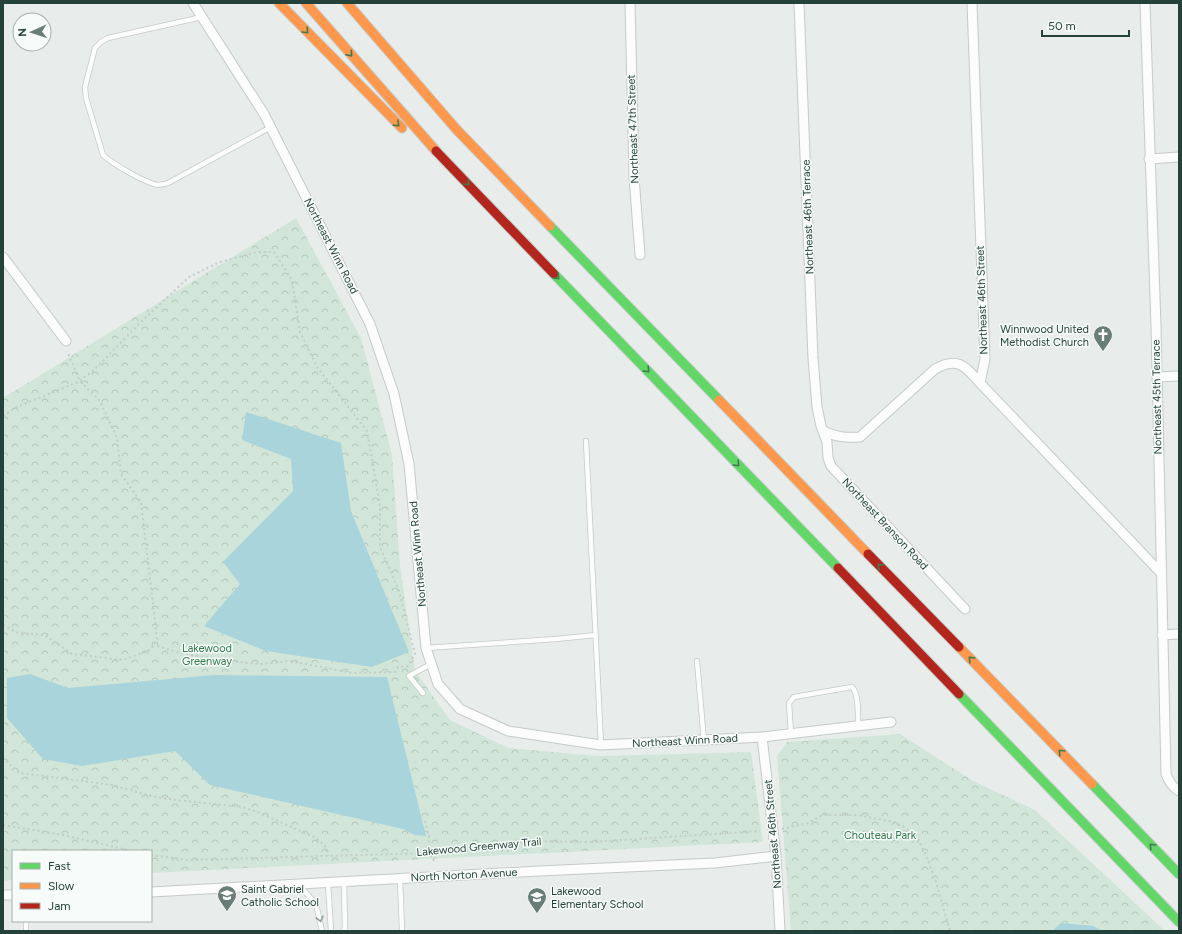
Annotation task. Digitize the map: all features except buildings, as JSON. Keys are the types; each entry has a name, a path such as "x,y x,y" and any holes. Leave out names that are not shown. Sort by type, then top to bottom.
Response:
{"highway":[{"path":"279,3 398,125 439,155"},
{"path":"306,3 439,155 1179,922"},
{"path":"347,3 457,130 1179,874"}],"street":[{"name":"Northeast Winn Road","path":"193,3 264,114 370,324 394,394 409,464 426,648 438,684 460,710 508,731 601,746 762,737 891,722"},
{"name":"Northeast 47th Street","path":"630,3 634,177 640,255"},
{"name":"Northeast 46th Terrace","path":"800,3 813,358 817,407 823,431"},
{"name":"Northeast 46th Street","path":"972,3 985,359 980,383"},
{"name":"Northeast 45th Terrace","path":"1145,3 1157,377 1160,573 1166,774 1169,782 1177,790"},
{"path":"1150,159 1179,157"},
{"path":"3,257 66,341"},
{"path":"823,431 844,438 860,437 935,368 942,364 958,362 965,367 1160,573"},
{"path":"1157,377 1179,376"},
{"name":"Northeast Branson Road","path":"823,431 827,442 828,458 831,466 965,609"},
{"path":"1162,635 1179,634"},
{"name":"Northeast 46th Street","path":"762,737 776,856 780,931"},
{"name":"North Norton Avenue","path":"152,892 546,870 715,863 776,856"}],"lane":[{"path":"202,17 108,38 95,48 85,86 86,98 103,155 109,161 149,183 160,185 170,182 271,127"},
{"path":"586,441 601,746"},
{"path":"426,648 596,635"},
{"path":"697,661 704,740"},
{"path":"423,692 409,676 431,664"},
{"path":"792,734 789,703 794,697 852,687 855,689 857,694 858,725"},
{"path":"400,879 402,931"},
{"path":"343,931 345,928 344,882"},
{"path":"328,883 331,931"},
{"path":"299,884 316,904 322,931"}],"path":[{"path":"3,416 17,407 80,381 95,369 141,322 189,277 220,262 257,252 274,252 292,280 300,332 317,367 367,431 380,506 380,547 399,591 415,654 408,666 398,667 394,672 352,673 290,661 260,664 184,654 154,645"},
{"path":"3,625 18,633 45,635 72,654 123,660 148,651 157,639 141,502 121,474 117,438 100,401 80,381 67,354 66,341"},
{"path":"3,757 20,773 112,785 151,796 229,805 260,813 316,838 325,846 328,856"},
{"path":"781,829 808,823 822,815 858,815 893,822 904,827 917,838 928,860 950,931"},
{"path":"426,821 429,837 429,853 434,860"},
{"path":"3,825 63,835 128,850"},
{"name":"Lakewood Greenway Trail","path":"152,855 188,860 429,853 470,850 529,841 591,842 760,831"}],"green space":[{"name":"Lakewood Greenway","path":"296,218 361,338 392,455 400,565 415,671 450,720 508,748 598,756 751,752 763,842 152,873 152,850 12,850 12,880 3,881 3,398"},
{"name":"Chouteau Park","path":"900,734 973,781 1035,810 1165,931 791,931 777,756 787,742"}],"water":[{"path":"246,412 341,443 351,511 409,652 372,667 266,651 204,626 240,584 223,562 293,491 291,459 242,440"},
{"path":"30,674 68,688 214,675 387,677 426,836 415,835 403,829 210,785 175,751 82,766 43,759 7,718 7,678"},
{"path":"1061,923 1093,926 1102,931 1052,931"}],"traffic: fast":[{"path":"550,226 719,400"},
{"path":"554,274 838,568"},
{"path":"959,694 1179,922"},
{"path":"1092,784 1179,874"}],"traffic: slow":[{"path":"279,3 402,128"},
{"path":"306,3 436,151"},
{"path":"347,3 457,130 550,226"},
{"path":"719,400 868,554"},
{"path":"959,647 1092,784"}],"traffic: jam":[{"path":"436,151 554,274"},
{"path":"868,554 959,647"},
{"path":"838,568 959,694"}],"place":[{"name":"Winnwood United Methodist Church","path":"1103,352"},
{"name":"Saint Gabriel Catholic School","path":"227,912"},
{"name":"Lakewood Elementary School","path":"537,914"}]}
